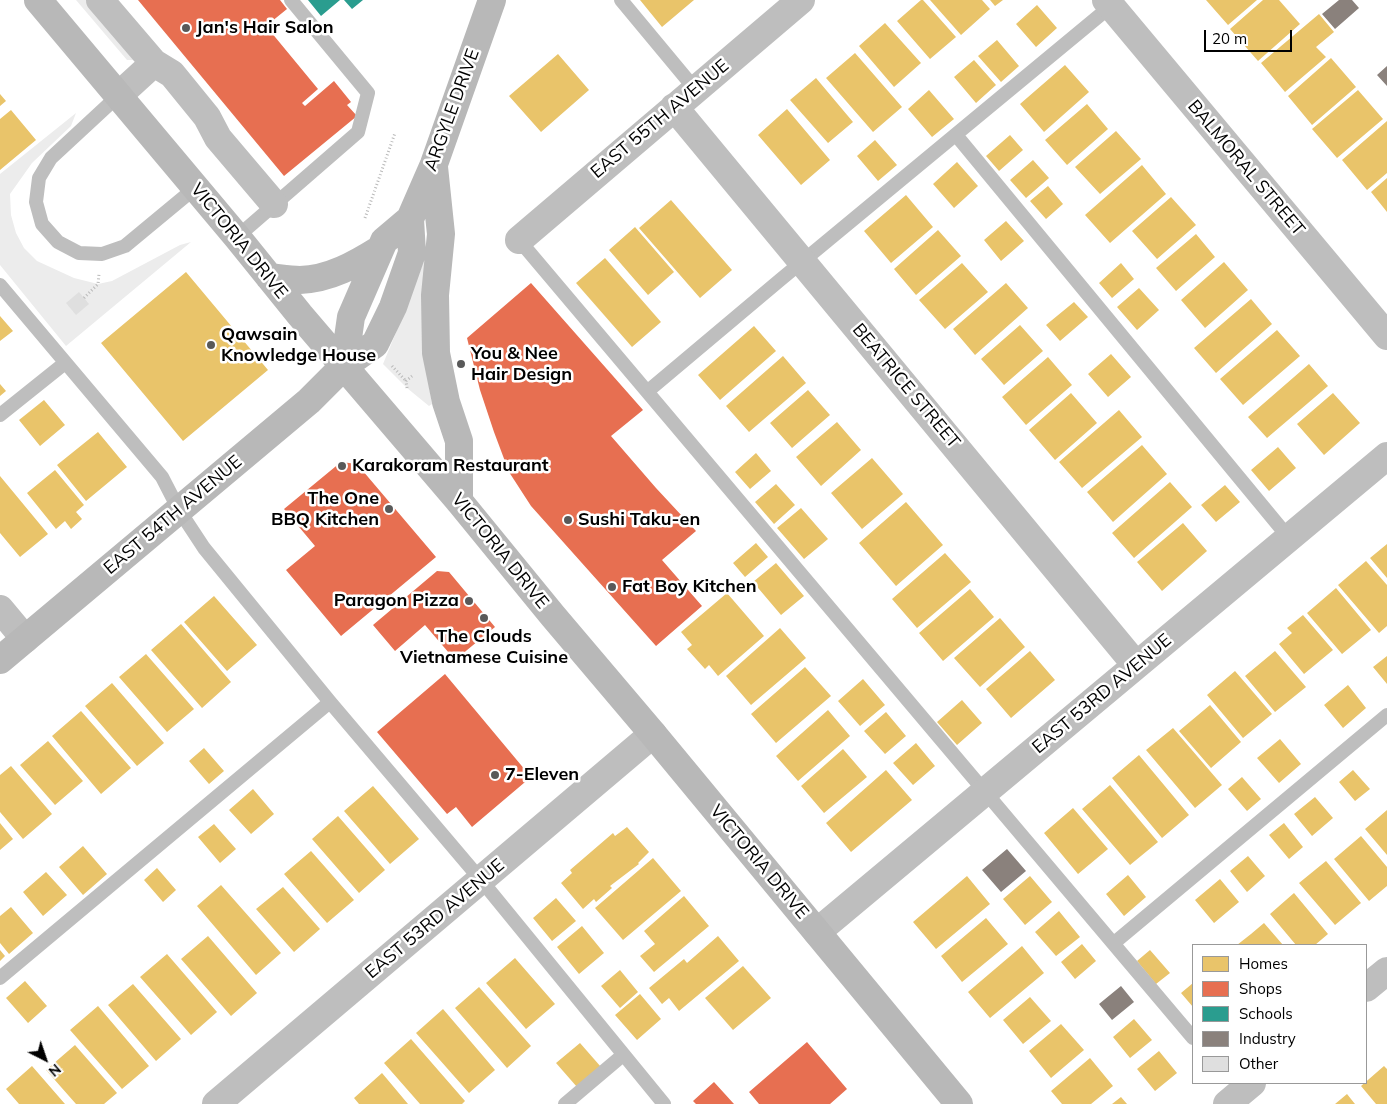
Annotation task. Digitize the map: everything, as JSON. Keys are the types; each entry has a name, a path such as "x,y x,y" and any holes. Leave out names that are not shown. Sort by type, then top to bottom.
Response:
{"street":[{"name":"VICTORIA DRIVE","path":"38,0 459,501 552,616 653,734 817,932 950,1101"},
{"path":"100,0 154,63 172,74 207,117 218,138 274,204"},
{"name":"ARGYLE DRIVE","path":"344,366 351,317 384,241 410,219 434,164 492,0"},
{"name":"EAST 55TH AVENUE","path":"519,240 801,0"},
{"name":"BALMORAL STREET","path":"1108,3 1387,336"},
{"path":"119,95 154,63"},
{"name":"BEATRICE STREET","path":"674,107 1136,665"},
{"path":"434,164 441,234 436,294 436,353 446,402 459,441 459,501"},
{"name":"ARGYLE DRIVE","path":"344,366 375,344 394,307 412,253 410,219"},
{"path":"269,277 300,280 324,276 357,264 380,249"},
{"name":"EAST 54TH AVENUE","path":"0,660 309,401 344,366"},
{"name":"EAST 53RD AVENUE","path":"817,932 1387,456"},
{"path":"0,609 25,639"},
{"name":"EAST 53RD AVENUE","path":"216,1104 653,734"},
{"path":"1367,987 1387,970"}],"lane":[{"path":"237,237 358,132 368,93 290,0"},
{"path":"620,0 695,89"},
{"path":"648,391 802,261 956,135 1108,3"},
{"path":"119,95 51,158 39,178 36,202 42,224 58,242 79,253 102,254 124,246 195,188"},
{"path":"956,135 1289,538"},
{"path":"519,240 1192,1037"},
{"path":"0,284 162,477 178,510 204,548 330,702 481,880 664,1104"},
{"path":"0,415 65,363"},
{"path":"0,978 330,702"},
{"path":"1114,943 1387,716"},
{"path":"565,1104 623,1055"}],"path":[{"path":"364,220 395,133"},
{"path":"388,363 406,381"}],"shaded area":[{"path":"76,0 88,0 134,54 133,60 127,60"},
{"path":"76,113 71,126 32,163 10,194 11,215 16,233 24,248 37,261 74,278 98,284 112,281 180,245 191,242 66,346 0,265 0,174"},
{"path":"427,253 425,363 432,404 429,406 407,388 383,364"}],"building: Homes":[{"path":"640,0 694,0 662,27"},
{"path":"921,0 956,37 930,59 897,21"},
{"path":"930,0 982,0 990,9 961,35"},
{"path":"990,0 1003,0 995,6"},
{"path":"1206,0 1257,0 1228,25"},
{"path":"1263,0 1279,0 1300,24 1258,61 1230,29"},
{"path":"1037,5 1057,28 1036,47 1016,24"},
{"path":"1319,14 1334,32 1316,47 1326,57 1285,92 1261,63"},
{"path":"885,23 921,63 894,87 859,46"},
{"path":"997,40 1019,66 1001,82 978,56"},
{"path":"855,53 902,107 873,132 826,78"},
{"path":"558,54 589,90 541,132 509,96"},
{"path":"1331,58 1356,87 1312,125 1288,96"},
{"path":"974,60 996,85 976,103 954,77"},
{"path":"1065,65 1089,92 1044,132 1020,104"},
{"path":"816,78 853,122 828,143 790,100"},
{"path":"929,90 954,119 932,137 908,109"},
{"path":"1358,90 1383,119 1337,158 1312,129"},
{"path":"0,94 6,101 0,106"},
{"path":"1087,104 1108,129 1067,165 1045,140"},
{"path":"787,109 830,160 801,185 758,135"},
{"path":"11,110 36,140 0,170 0,119"},
{"path":"1387,121 1387,173 1367,190 1342,160"},
{"path":"1116,131 1141,159 1100,194 1075,167"},
{"path":"1010,135 1023,150 999,171 986,156"},
{"path":"875,140 897,165 878,181 857,156"},
{"path":"1033,160 1049,178 1026,198 1010,180"},
{"path":"957,162 978,186 954,208 933,184"},
{"path":"1142,165 1166,194 1110,243 1085,215"},
{"path":"1387,178 1387,212 1371,192"},
{"path":"1048,186 1063,204 1046,219 1030,201"},
{"path":"906,195 933,227 891,263 864,231"},
{"path":"1171,197 1196,225 1157,259 1132,231"},
{"path":"671,200 732,270 700,298 639,228"},
{"path":"1006,221 1024,241 1001,261 984,240"},
{"path":"635,227 674,272 648,295 609,250"},
{"path":"938,230 961,256 916,295 894,269"},
{"path":"1196,234 1215,257 1176,291 1156,268"},
{"path":"605,258 661,322 632,347 576,283"},
{"path":"1224,262 1248,290 1205,328 1181,300"},
{"path":"962,263 988,292 945,329 919,300"},
{"path":"1121,263 1134,279 1112,298 1099,283"},
{"path":"186,272 268,370 183,441 101,343"},
{"path":"1006,283 1028,308 975,355 953,329"},
{"path":"1139,288 1159,310 1137,330 1117,307"},
{"path":"1251,299 1272,324 1216,373 1194,348"},
{"path":"1074,302 1088,317 1060,341 1046,325"},
{"path":"0,316 13,331 0,341"},
{"path":"1020,325 1043,351 1004,385 981,359"},
{"path":"754,326 776,351 720,400 698,375"},
{"path":"1277,330 1300,356 1243,405 1220,379"},
{"path":"1111,354 1131,377 1108,397 1088,374"},
{"path":"783,356 806,383 749,432 726,406"},
{"path":"1048,357 1072,385 1026,425 1002,397"},
{"path":"1309,364 1328,386 1267,438 1248,417"},
{"path":"0,384 6,391 0,396"},
{"path":"808,390 830,415 792,448 770,423"},
{"path":"1071,393 1097,423 1055,460 1029,430"},
{"path":"1333,393 1360,423 1324,455 1297,424"},
{"path":"44,400 65,425 40,446 19,420"},
{"path":"1119,410 1142,437 1082,488 1059,462"},
{"path":"837,422 861,450 821,486 796,457"},
{"path":"98,432 127,467 86,501 57,465"},
{"path":"1142,445 1167,474 1113,522 1087,492"},
{"path":"1278,447 1296,468 1269,491 1251,470"},
{"path":"756,453 771,471 750,489 735,472"},
{"path":"872,458 903,494 862,529 831,493"},
{"path":"55,470 84,505 76,512 82,519 71,529 65,521 56,529 27,493"},
{"path":"0,476 48,534 20,557 0,533"},
{"path":"1170,482 1192,507 1134,558 1112,533"},
{"path":"776,484 795,505 774,524 755,502"},
{"path":"1225,485 1240,502 1216,522 1201,505"},
{"path":"906,502 943,545 896,586 859,543"},
{"path":"801,508 828,539 804,559 777,528"},
{"path":"1183,523 1207,551 1162,591 1137,562"},
{"path":"756,543 768,557 745,577 733,563"},
{"path":"1387,544 1387,578 1370,558"},
{"path":"945,553 971,582 917,628 892,599"},
{"path":"1366,561 1387,585 1387,626 1379,633 1338,585"},
{"path":"776,563 804,596 781,615 753,582"},
{"path":"1336,588 1371,630 1342,654 1307,613"},
{"path":"970,589 994,617 943,661 919,633"},
{"path":"727,593 764,636 718,676 709,665 705,669 687,649 692,645 681,632"},
{"path":"214,596 257,645 227,671 184,622"},
{"path":"1303,615 1333,650 1304,674 1279,644 1292,633 1287,628"},
{"path":"1000,618 1025,647 980,687 954,658"},
{"path":"181,624 231,682 202,708 151,650"},
{"path":"780,628 806,658 751,705 726,676"},
{"path":"1030,651 1055,680 1011,718 986,689"},
{"path":"1275,651 1306,687 1275,712 1245,676"},
{"path":"146,654 194,709 167,732 119,677"},
{"path":"1387,656 1387,684 1373,667"},
{"path":"805,667 831,696 776,743 751,714"},
{"path":"1235,671 1272,714 1243,738 1207,695"},
{"path":"863,679 885,705 860,726 838,701"},
{"path":"112,683 164,743 137,766 85,706"},
{"path":"1348,685 1366,708 1343,728 1324,705"},
{"path":"962,700 982,723 957,745 937,722"},
{"path":"1210,705 1241,742 1211,768 1179,731"},
{"path":"828,710 850,736 798,781 776,756"},
{"path":"81,711 131,768 101,794 52,736"},
{"path":"886,712 906,736 885,754 864,731"},
{"path":"1173,728 1222,785 1195,808 1146,750"},
{"path":"1280,739 1301,764 1279,783 1257,758"},
{"path":"48,741 83,781 55,805 20,765"},
{"path":"916,743 935,766 913,785 893,763"},
{"path":"204,748 224,771 209,784 189,761"},
{"path":"843,749 867,777 824,813 801,786"},
{"path":"1139,755 1189,815 1162,838 1112,778"},
{"path":"11,766 52,814 23,839 0,812 0,775"},
{"path":"886,770 912,800 851,852 826,823"},
{"path":"1353,770 1370,789 1355,801 1339,782"},
{"path":"1242,777 1261,799 1247,811 1228,789"},
{"path":"1110,785 1158,842 1130,865 1082,809"},
{"path":"373,786 419,839 390,864 344,811"},
{"path":"253,789 274,814 251,834 229,810"},
{"path":"1315,797 1333,818 1312,836 1294,814"},
{"path":"1073,808 1108,849 1078,874 1044,833"},
{"path":"1387,810 1387,855 1365,829"},
{"path":"338,816 385,870 359,893 312,839"},
{"path":"0,823 13,839 0,850"},
{"path":"1284,823 1303,847 1289,859 1269,835"},
{"path":"214,824 236,849 220,863 198,837"},
{"path":"627,827 649,852 639,864 610,886 612,888 596,902 594,899 583,909 561,883 572,873 570,870 613,833 615,836"},
{"path":"1361,836 1387,867 1387,886 1369,901 1334,859"},
{"path":"83,846 107,874 83,895 59,867"},
{"path":"311,851 354,900 327,923 284,874"},
{"path":"1248,856 1265,876 1247,892 1230,871"},
{"path":"653,858 681,891 623,940 595,908"},
{"path":"1326,861 1361,903 1335,925 1299,883"},
{"path":"157,868 176,890 163,902 144,880"},
{"path":"46,872 67,895 43,916 23,892"},
{"path":"1128,875 1146,897 1124,916 1106,894"},
{"path":"967,876 990,904 936,949 913,922"},
{"path":"1030,876 1052,902 1025,925 1003,899"},
{"path":"1220,879 1239,902 1214,923 1195,900"},
{"path":"221,885 281,953 256,975 197,906"},
{"path":"283,887 320,929 294,952 256,909"},
{"path":"1294,893 1328,934 1316,944 1295,944 1270,914"},
{"path":"684,896 709,926 654,972 640,956 655,944 644,931"},
{"path":"556,898 576,921 552,941 533,918"},
{"path":"11,907 33,933 9,954 0,943 0,916"},
{"path":"1059,911 1080,937 1056,956 1035,932"},
{"path":"986,918 1008,944 962,982 941,956"},
{"path":"1264,923 1282,944 1238,944"},
{"path":"582,926 604,953 579,974 557,947"},
{"path":"208,936 257,993 231,1016 181,959"},
{"path":"718,936 739,961 679,1011 669,998 662,1004 649,988 684,959 687,963"},
{"path":"1082,944 1096,961 1075,979 1061,962"},
{"path":"1022,946 1044,973 990,1018 968,992"},
{"path":"0,950 5,956 0,961"},
{"path":"1150,950 1170,973 1156,984 1137,961"},
{"path":"167,954 217,1012 191,1035 140,977"},
{"path":"515,958 555,1004 526,1029 486,983"},
{"path":"743,966 771,998 733,1030 705,998"},
{"path":"620,970 638,992 620,1008 601,986"},
{"path":"25,981 47,1006 28,1023 6,998"},
{"path":"133,984 181,1039 156,1061 108,1005"},
{"path":"1192,984 1192,1006 1181,993"},
{"path":"479,987 531,1046 507,1068 455,1008"},
{"path":"640,994 661,1019 637,1040 615,1015"},
{"path":"1030,997 1051,1021 1023,1044 1003,1020"},
{"path":"98,1006 149,1066 122,1089 70,1030"},
{"path":"443,1009 495,1070 469,1093 416,1033"},
{"path":"1134,1019 1152,1040 1130,1058 1113,1037"},
{"path":"1061,1024 1084,1050 1051,1078 1029,1051"},
{"path":"411,1039 465,1101 462,1104 420,1104 384,1063"},
{"path":"580,1043 601,1067 577,1087 556,1063"},
{"path":"75,1045 117,1093 104,1104 76,1104 46,1070"},
{"path":"1159,1051 1177,1073 1155,1091 1137,1069"},
{"path":"1090,1058 1113,1086 1091,1104 1062,1104 1051,1091"},
{"path":"32,1066 65,1104 19,1104 6,1089"},
{"path":"1384,1066 1387,1069 1387,1104 1376,1104 1361,1086 1367,1084 1367,1081"},
{"path":"382,1073 408,1104 359,1104 354,1098"},
{"path":"1347,1094 1355,1104 1335,1104"},
{"path":"1121,1097 1127,1104 1112,1104"}],"building: Shops":[{"path":"138,0 280,0 287,9 266,26 318,89 302,103 305,106 334,81 351,102 347,105 357,116 284,176"},
{"path":"531,283 643,410 611,436 696,531 662,560 702,606 656,646 531,506 509,472 494,432 480,390 467,338"},
{"path":"341,462 357,464 436,557 341,636 286,570 315,546 284,509"},
{"path":"437,571 449,572 495,627 455,660 425,625 395,651 373,625"},
{"path":"445,674 531,777 472,827 456,807 447,814 377,732"},
{"path":"807,1042 847,1089 830,1104 759,1104 749,1092"},
{"path":"714,1082 734,1104 696,1104 693,1101"}],"building: Schools":[{"path":"308,0 340,0 321,16"},
{"path":"344,0 363,0 352,9"}],"building: Industry":[{"path":"1339,0 1352,0 1359,8 1335,29 1322,14"},
{"path":"1387,66 1387,86 1377,75"},
{"path":"1007,849 1026,871 1001,892 982,870"},
{"path":"1121,986 1134,1002 1112,1020 1099,1004"}],"building: Other":[{"path":"79,292 89,304 76,315 66,303"}],"place":[{"name":"Jan's Hair Salon","path":"186,28"},
{"name":"Qawsain Knowledge House","path":"211,345"},
{"name":"You & Nee Hair Design","path":"461,364"},
{"name":"Karakoram Restaurant","path":"342,466"},
{"name":"The One BBQ Kitchen","path":"389,509"},
{"name":"Sushi Taku-en","path":"568,520"},
{"name":"Fat Boy Kitchen","path":"612,587"},
{"name":"Paragon Pizza","path":"469,601"},
{"name":"The Clouds Vietnamese Cuisine","path":"484,618"},
{"name":"7-Eleven","path":"495,775"}]}
